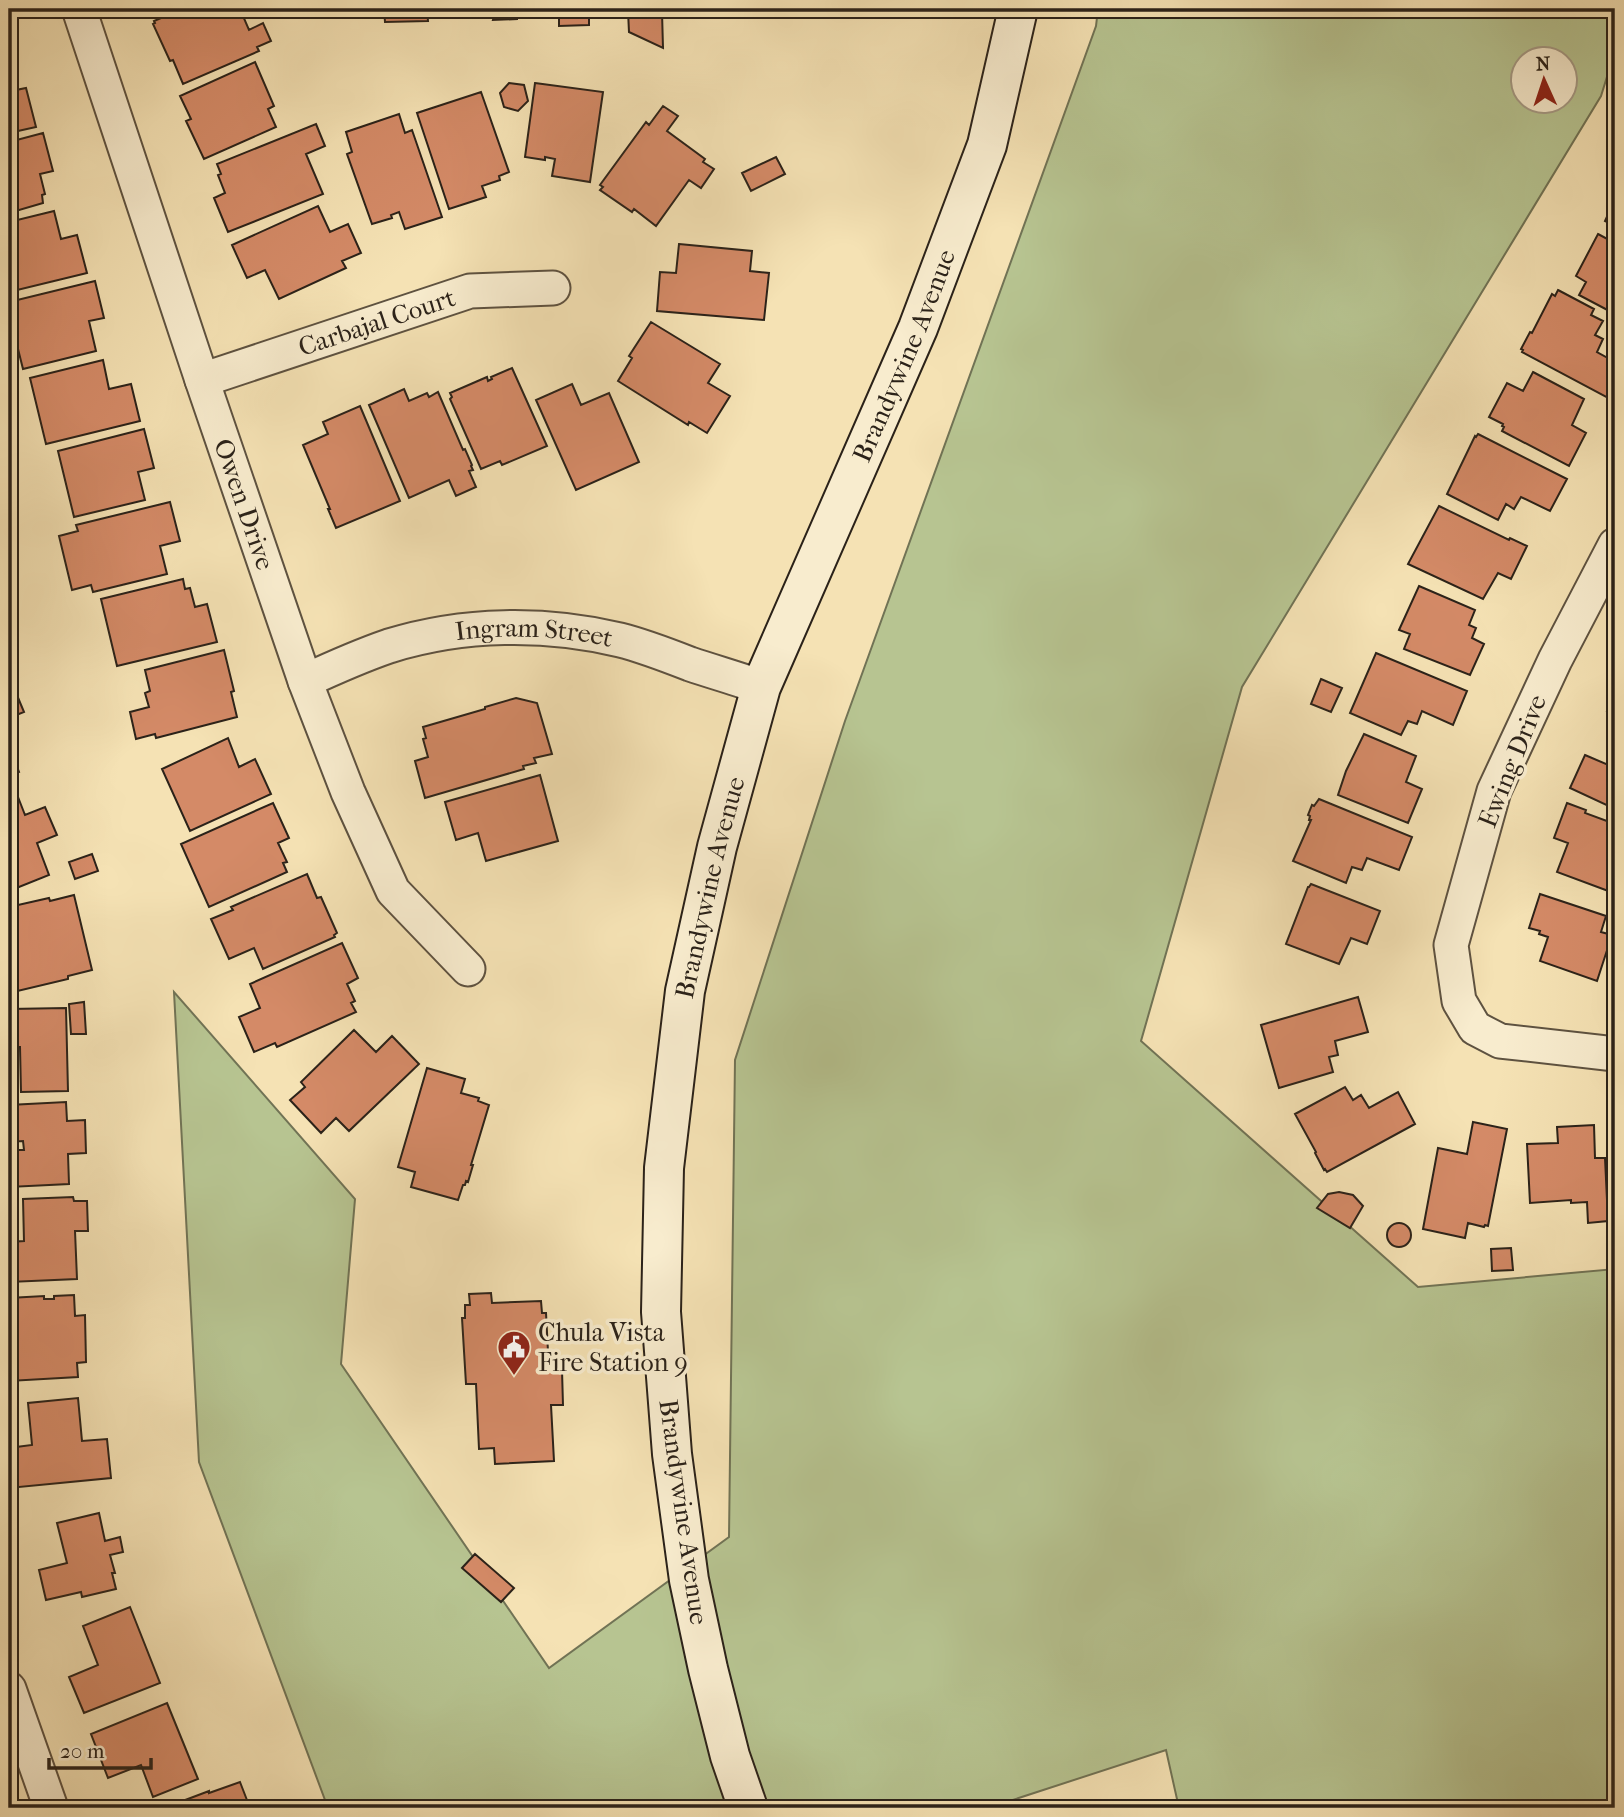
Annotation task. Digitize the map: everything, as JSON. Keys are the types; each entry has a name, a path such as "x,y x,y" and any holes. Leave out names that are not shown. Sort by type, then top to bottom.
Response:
{"street":[{"name":"Owen Drive","path":"79,9 305,681 348,792 393,891 468,969"},
{"name":"Brandywine Avenue","path":"748,1808 730,1756 689,1580 672,1454 661,1312 664,1168 685,991 717,848 761,687 923,315 987,145 1018,9"},
{"name":"Carbajal Court","path":"202,380 470,290 553,288"},
{"name":"Ewing Drive","path":"1615,545 1555,660 1494,792 1451,945 1459,1001 1475,1028 1500,1041 1615,1054"},
{"name":"Ingram Street","path":"305,681 353,659 428,637 467,630 546,628 620,640 761,687"},
{"path":"9,1689 51,1808"}],"green space":[{"path":"1098,9 1615,9 1615,51 1601,96 1242,687 1141,1041 1418,1287 1615,1269 1615,1808 1179,1808 1166,1750 988,1808 328,1808 199,1462 174,992 355,1199 341,1364 549,1668 729,1537 735,1060 845,721 1096,26"}],"building":[{"path":"182,9 240,9 249,30 263,23 271,41 257,47 259,51 183,84 153,24 154,21"},
{"path":"328,9 371,9 371,14 328,15"},
{"path":"384,9 453,10 427,10 428,21 385,22"},
{"path":"487,9 528,9 528,16 493,20 494,17 488,17"},
{"path":"555,9 624,9 624,12 589,13 589,25 559,26 559,14 555,15"},
{"path":"635,9 703,11 662,12 663,48 629,32 628,11 635,12"},
{"path":"255,62 274,106 268,109 276,127 204,159 186,121 191,119 180,96"},
{"path":"509,83 524,85 528,101 518,111 504,107 500,93"},
{"path":"535,83 603,92 590,182 552,176 555,159 525,157"},
{"path":"9,84 11,91 26,88 36,127 9,133"},
{"path":"481,92 509,172 499,176 500,180 482,186 486,197 449,209 417,113"},
{"path":"663,106 678,116 667,131 705,159 703,162 714,169 701,188 689,180 656,226 634,209 632,212 600,190 603,187 600,185 646,122 649,125"},
{"path":"399,114 405,133 412,130 442,217 405,229 399,212 391,215 392,218 372,224 347,154 352,152 346,132"},
{"path":"316,124 325,146 306,154 323,194 228,232 214,198 225,193 217,164"},
{"path":"43,133 53,171 40,174 45,194 42,195 43,203 9,213 9,142"},
{"path":"776,157 785,174 751,191 742,173"},
{"path":"1615,199 1615,226 1605,221"},
{"path":"318,206 330,232 348,224 361,253 342,261 346,268 279,299 265,270 247,278 232,245"},
{"path":"54,211 61,239 77,235 87,273 9,292 9,222"},
{"path":"1598,234 1615,243 1615,314 1579,295 1586,282 1576,276"},
{"path":"679,244 752,251 750,271 769,273 764,320 657,311 660,272 676,273"},
{"path":"95,281 104,318 89,321 96,351 23,369 18,349 9,351 9,323 12,322 9,302"},
{"path":"1558,290 1594,309 1591,315 1603,321 1595,335 1603,339 1597,352 1615,362 1615,389 1610,399 1522,352 1521,349 1552,294 1555,296"},
{"path":"651,322 720,364 708,383 730,396 707,433 689,422 688,425 618,381 632,358 629,356"},
{"path":"103,360 109,389 131,384 140,421 46,444 30,378"},
{"path":"512,368 547,446 502,465 500,461 481,469 450,399 450,393 487,377 488,381"},
{"path":"1533,372 1584,399 1572,425 1586,433 1569,466 1502,431 1503,424 1489,417 1507,383 1523,391"},
{"path":"572,384 581,405 609,393 639,462 576,490 536,400"},
{"path":"404,389 409,401 427,393 429,397 438,392 472,465 473,470 469,471 476,487 456,496 449,480 409,498 369,405"},
{"path":"360,406 400,501 336,528 303,445 328,434 323,422"},
{"path":"144,429 154,468 138,472 145,500 74,517 58,451"},
{"path":"1478,434 1567,479 1550,511 1521,497 1514,509 1506,504 1498,520 1447,494"},
{"path":"170,502 180,541 160,546 167,574 93,592 91,585 72,590 59,536 78,531 76,525"},
{"path":"1439,506 1527,546 1511,579 1498,573 1483,599 1408,564"},
{"path":"183,579 185,589 190,588 195,607 207,604 217,642 117,666 101,599"},
{"path":"1419,586 1475,610 1469,625 1476,628 1472,638 1484,644 1470,675 1404,649 1410,634 1399,630"},
{"path":"224,650 237,717 156,738 155,734 136,739 130,712 149,707 145,693 150,691 145,670"},
{"path":"1376,653 1467,691 1453,725 1422,711 1417,724 1408,721 1401,735 1350,713"},
{"path":"1321,679 1342,688 1331,712 1311,704"},
{"path":"14,688 24,712 9,718 9,690"},
{"path":"1615,693 1615,715 1607,711"},
{"path":"516,698 537,703 552,754 534,758 536,763 523,766 524,769 425,798 415,761 428,757 423,727"},
{"path":"1364,734 1416,756 1406,782 1422,789 1408,823 1338,795"},
{"path":"228,738 239,767 255,759 271,794 190,831 162,769"},
{"path":"9,746 19,772 9,776"},
{"path":"1585,755 1613,767 1615,762 1615,809 1570,788"},
{"path":"540,775 558,841 486,861 478,833 456,840 445,802"},
{"path":"18,797 25,815 45,807 57,835 37,843 49,875 9,891 9,800"},
{"path":"1319,799 1412,837 1399,870 1367,858 1362,870 1352,867 1346,883 1293,861 1311,820 1308,815 1312,805"},
{"path":"273,803 289,838 278,843 287,862 283,863 287,872 209,907 181,844"},
{"path":"1567,803 1615,824 1615,891 1611,892 1557,872 1568,843 1554,838"},
{"path":"92,854 98,871 75,879 69,862"},
{"path":"307,874 337,933 335,937 263,969 254,948 229,959 211,919 233,910 231,907"},
{"path":"1311,884 1380,911 1367,944 1351,938 1339,964 1286,944"},
{"path":"1540,894 1606,916 1601,932 1612,935 1597,981 1540,961 1548,937 1529,928"},
{"path":"74,895 92,970 68,976 68,979 9,993 9,907"},
{"path":"342,943 358,978 347,984 355,1001 351,1003 356,1012 277,1047 275,1043 254,1052 239,1017 260,1008 250,984"},
{"path":"1358,997 1368,1032 1335,1041 1338,1055 1329,1057 1333,1072 1279,1088 1261,1025"},
{"path":"84,1002 86,1034 71,1034 69,1004"},
{"path":"66,1008 68,1091 21,1092 20,1047 9,1047 9,1009"},
{"path":"354,1030 376,1052 392,1036 419,1064 349,1131 336,1118 321,1133 290,1100 305,1087 301,1082"},
{"path":"427,1068 465,1079 461,1093 479,1098 478,1101 489,1105 468,1182 463,1185 458,1200 411,1187 415,1172 398,1167"},
{"path":"1345,1087 1353,1100 1361,1095 1369,1108 1398,1092 1415,1124 1327,1172 1295,1114"},
{"path":"66,1102 67,1121 85,1120 86,1153 68,1154 69,1184 9,1187 9,1150 24,1150 23,1141 9,1142 9,1105"},
{"path":"1473,1122 1507,1129 1488,1226 1468,1223 1465,1238 1423,1229 1438,1148 1467,1154"},
{"path":"1594,1125 1595,1158 1605,1158 1608,1221 1588,1223 1587,1202 1571,1203 1571,1200 1530,1203 1527,1144 1558,1143 1557,1127"},
{"path":"1339,1192 1353,1195 1363,1206 1350,1228 1317,1208 1328,1194"},
{"path":"73,1197 74,1201 87,1201 88,1231 75,1231 77,1279 9,1282 9,1242 24,1241 23,1199"},
{"path":"1399,1223 1408,1226 1411,1235 1408,1244 1399,1247 1390,1244 1387,1235 1390,1226"},
{"path":"1511,1248 1513,1270 1492,1271 1491,1249"},
{"name":"Chula Vista Fire Station 9","path":"491,1293 492,1303 541,1301 542,1313 546,1313 549,1371 562,1370 563,1405 551,1405 554,1461 495,1464 494,1448 479,1449 476,1384 466,1384 462,1318 465,1318 465,1305 470,1305 469,1294"},
{"path":"74,1295 75,1316 85,1315 86,1362 77,1363 78,1377 9,1381 9,1298 44,1296 44,1299 54,1299 54,1296"},
{"path":"78,1398 82,1441 107,1439 111,1478 9,1488 9,1448 32,1445 28,1403"},
{"path":"99,1513 105,1541 120,1537 123,1552 110,1555 116,1589 82,1597 81,1592 46,1600 39,1570 67,1563 57,1523"},
{"path":"475,1554 514,1588 501,1602 462,1568"},
{"path":"130,1607 160,1683 84,1713 69,1677 98,1665 83,1626"},
{"path":"167,1703 198,1779 153,1797 141,1765 108,1778 91,1734"},
{"path":"240,1782 250,1808 164,1808 209,1791"}],"place":[{"name":"Chula Vista Fire Station 9","path":"514,1377"}]}
